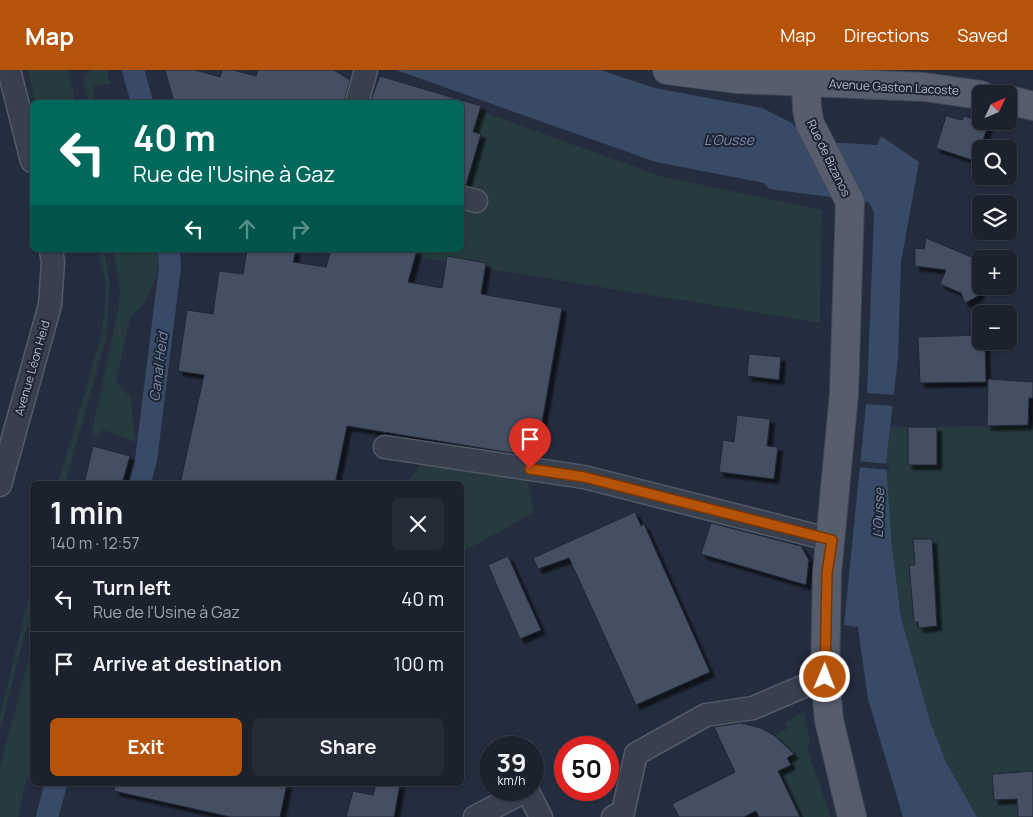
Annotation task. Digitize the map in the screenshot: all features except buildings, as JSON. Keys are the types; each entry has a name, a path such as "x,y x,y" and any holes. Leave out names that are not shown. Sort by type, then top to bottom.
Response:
{"main road":[{"name":"Avenue Gaston Lacoste","path":"667,70 736,79 806,83 860,77 972,94"},
{"name":"Rue de Bizanos","path":"806,83 806,109 816,137 850,202 844,394 832,540"},
{"path":"1018,102 1033,106"},
{"path":"832,540 827,573 825,677 829,720 852,817"}],"street":[{"path":"9,70 30,153"},
{"path":"358,100 366,70"},
{"name":"Avenue Léon Heid","path":"0,485 50,305 53,262 51,252"},
{"path":"386,447 584,477 832,540"},
{"path":"620,815 636,754 706,715 753,708 825,677"},
{"path":"475,817 527,790 541,817"}],"green space":[{"path":"28,70 69,70 75,100 35,100"},
{"path":"91,70 107,70 110,84 93,86 95,100 88,100 83,78"},
{"path":"464,105 660,176 822,210 820,323 387,252 464,252"},
{"path":"98,252 104,252 110,285 106,338 66,481 59,481 100,339 105,312 106,286"},
{"path":"113,252 161,252 156,279 143,304 130,318 116,382 130,397 136,442 103,430 96,436 91,435 119,307 120,287"},
{"path":"1033,425 1033,817 977,817 946,762 931,724 901,616 892,547 886,463 890,427"},
{"path":"425,460 528,482 534,512 464,551 464,481 408,481"},
{"path":"30,593 30,615 0,730 0,715"},
{"path":"30,654 30,772 25,784 18,817 0,817 0,767"},
{"path":"804,712 810,744 807,748 831,817 800,817 782,779 775,772 790,765 787,758 794,754 775,736 788,728 785,723"}],"water":[{"name":"L'Ousse","path":"396,70 600,70 655,88 762,108 792,123 806,141 877,145 881,136 919,162 901,262 898,358 886,463 892,547 901,617 931,724 946,762 977,817 903,817 868,699 858,627 844,625 867,395 874,213 869,202 769,189 764,183 656,162"}],"pier":[{"path":"865,393 897,395 895,406 864,404"},
{"path":"858,461 888,464 889,470 857,467"}],"waterway":[{"name":"Canal Heïd","path":"133,70 141,100"},
{"name":"Canal Heïd","path":"140,481 146,460 170,267 169,252"},
{"name":"Canal Heïd","path":"47,817 55,786"}],"route":[{"path":"530,469 584,477 832,540 827,573 825,677"}]}
